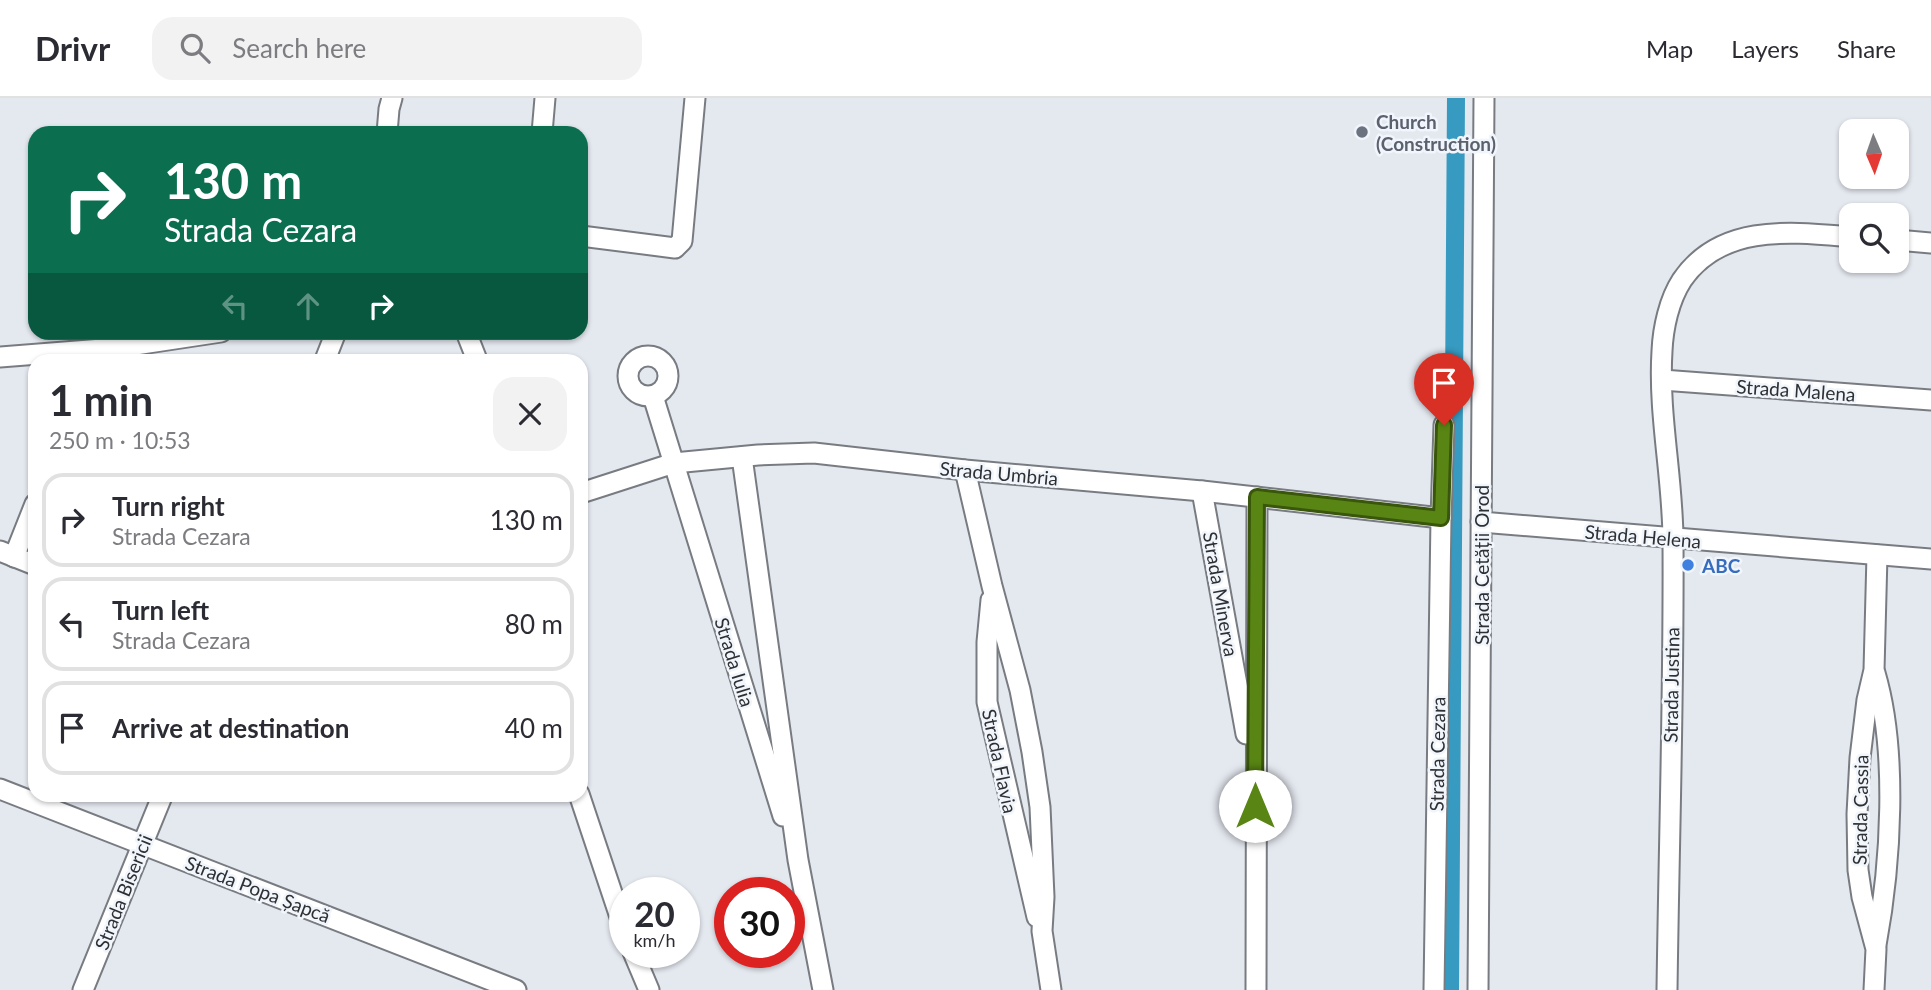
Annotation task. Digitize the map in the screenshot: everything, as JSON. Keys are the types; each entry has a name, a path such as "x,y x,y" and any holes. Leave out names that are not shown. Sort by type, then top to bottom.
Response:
{"street":[{"path":"388,126 392,98"},
{"path":"543,126 545,98"},
{"path":"588,237 675,248 679,244 682,240 695,98"},
{"name":"Strada Cetății Orod","path":"1478,990 1484,98"},
{"name":"Strada Justina","path":"1667,990 1673,538 1662,350 1671,302 1681,281 1701,258 1712,251 1760,234 1784,232 1839,236"},
{"path":"1909,241 1931,243"},
{"path":"101,354 181,340"},
{"path":"0,357 28,356"},
{"name":"Strada Malena","path":"1662,380 1931,400"},
{"name":"Strada Iulia","path":"653,396 766,765 798,860"},
{"name":"Strada Cezara","path":"1434,990 1444,425"},
{"name":"Strada Umbria","path":"588,491 674,463 814,453 1257,497"},
{"name":"Strada Iulia","path":"742,457 798,860 823,990"},
{"name":"Strada Flavia","path":"965,470 1020,690 1032,752 1040,807 1044,897 1042,931"},
{"name":"Strada Minerva","path":"1202,491 1255,779"},
{"path":"1257,497 1441,518"},
{"name":"Strada Minerva","path":"1256,990 1257,497"},
{"path":"28,516 7,554 28,562"},
{"name":"Strada Helena","path":"1481,522 1931,559"},
{"name":"Strada Cassia","path":"1876,949 1861,897 1857,842 1860,758 1867,700 1874,670 1877,555"},
{"name":"Strada Flavia","path":"992,586 987,642 987,702 1032,904 1042,931 1051,990"},
{"name":"Strada Cassia","path":"1874,670 1883,700 1888,754 1889,820 1885,894 1876,949 1874,990"},
{"name":"Strada Popa Șapcă","path":"0,789 28,800"},
{"name":"Strada Popa Șapcă","path":"33,802 516,990"},
{"name":"Strada Bisericii","path":"83,990 160,802"},
{"path":"582,802 609,884"},
{"path":"640,968 649,990"}],"waterway":[{"path":"1450,990 1456,98"}],"place":[{"name":"Church (Construction)","path":"1362,132"},
{"name":"ABC","path":"1688,565"}],"route":[{"path":"1255,806 1257,497 1441,518 1444,425"}]}
